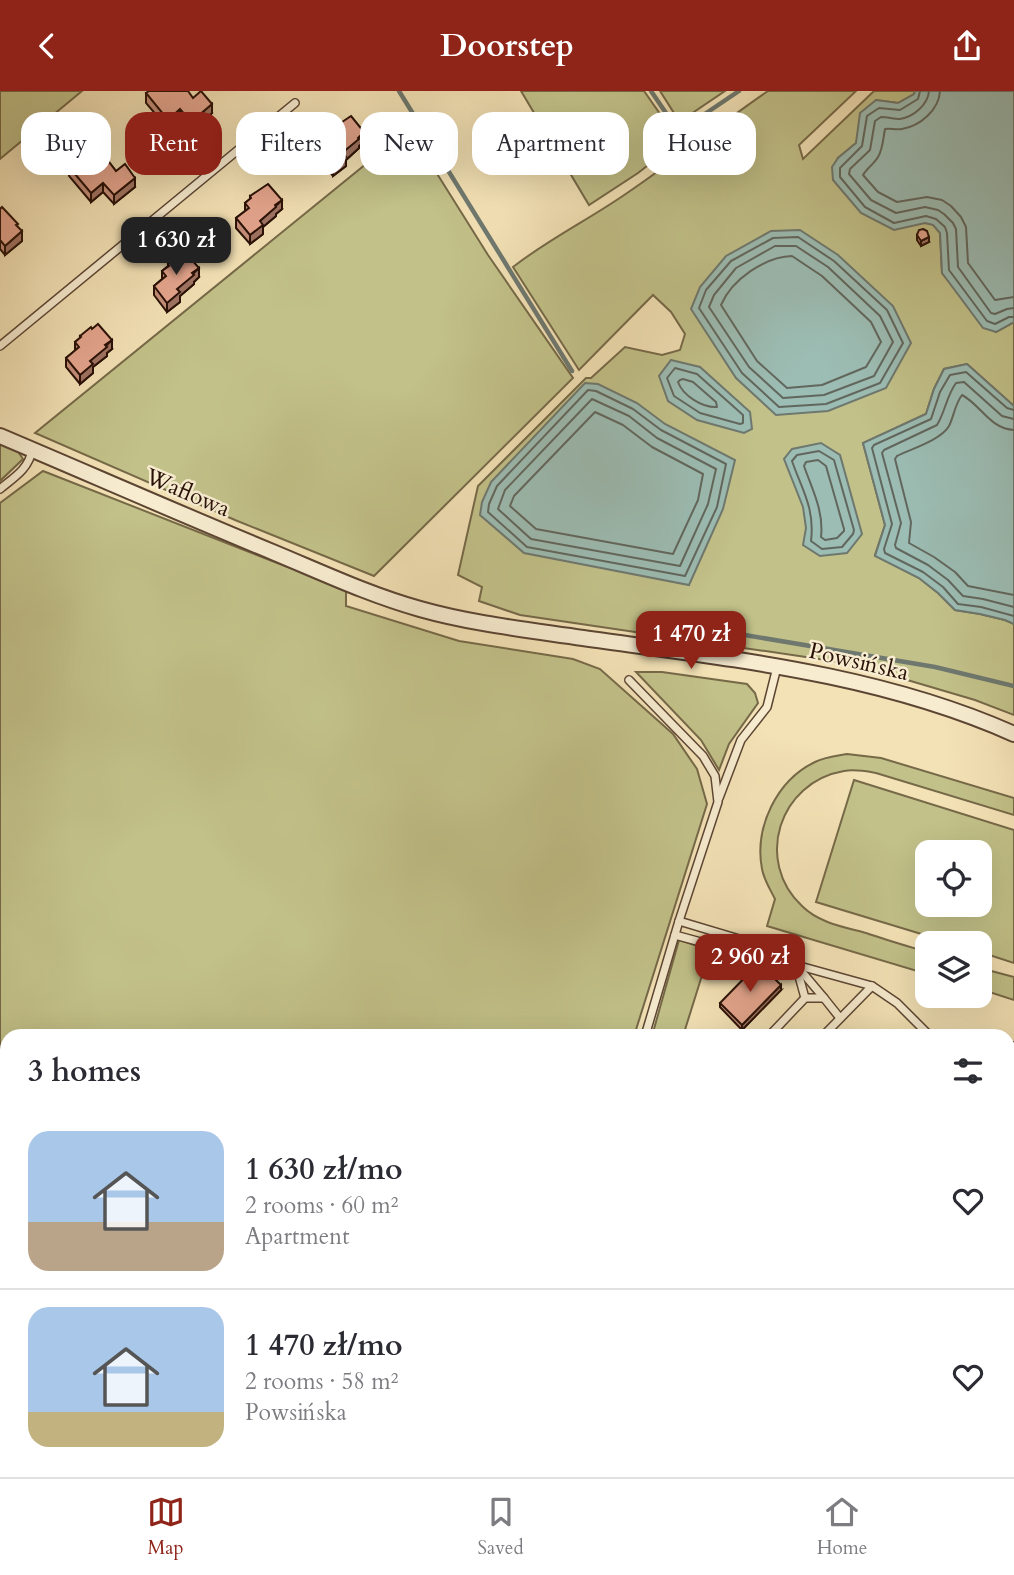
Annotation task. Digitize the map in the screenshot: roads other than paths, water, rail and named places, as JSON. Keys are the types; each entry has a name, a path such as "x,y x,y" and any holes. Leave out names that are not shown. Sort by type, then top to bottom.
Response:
{"street":[{"name":"Waflowa","path":"0,436 359,587"},
{"name":"Powsińska","path":"359,587 420,609 462,619 777,666 839,678 911,696 1014,734"}],"lane":[{"path":"0,347 295,103"},
{"path":"0,489 26,467 32,450"},
{"path":"647,1029 718,802 741,740 767,707 777,666"},
{"path":"629,680 703,756 715,776 718,802"},
{"path":"679,921 769,948 780,958 796,965 872,986 897,1003 923,1029"},
{"path":"675,935 763,959 780,958"},
{"path":"796,965 840,1018"},
{"path":"796,965 805,998"},
{"path":"830,1029 872,986"},
{"path":"776,1029 805,998 824,998"}],"water":[{"path":"915,91 1014,91 1014,322 996,332 983,328 942,273 940,233 933,225 925,223 894,230 861,213 833,180 832,167 838,158 856,143 860,113 876,100 898,103"},
{"path":"800,230 838,255 893,306 911,343 886,388 828,411 776,415 736,378 691,309 700,287 726,256 771,231"},
{"path":"671,360 700,367 750,412 752,429 744,433 697,420 668,401 659,376"},
{"path":"967,364 1014,406 1014,624 955,610 919,578 875,556 885,525 863,443 926,414 944,369"},
{"path":"585,383 598,384 637,403 665,424 735,460 723,509 689,585 524,553 480,515 482,502 491,482"},
{"path":"821,443 840,455 862,534 847,553 820,556 803,545 806,528 803,507 784,459 792,449"}],"waterway":[{"path":"399,91 572,371"},
{"path":"651,91 668,116 678,124 690,124 739,91"},
{"path":"715,630 935,667 1014,686"}]}
